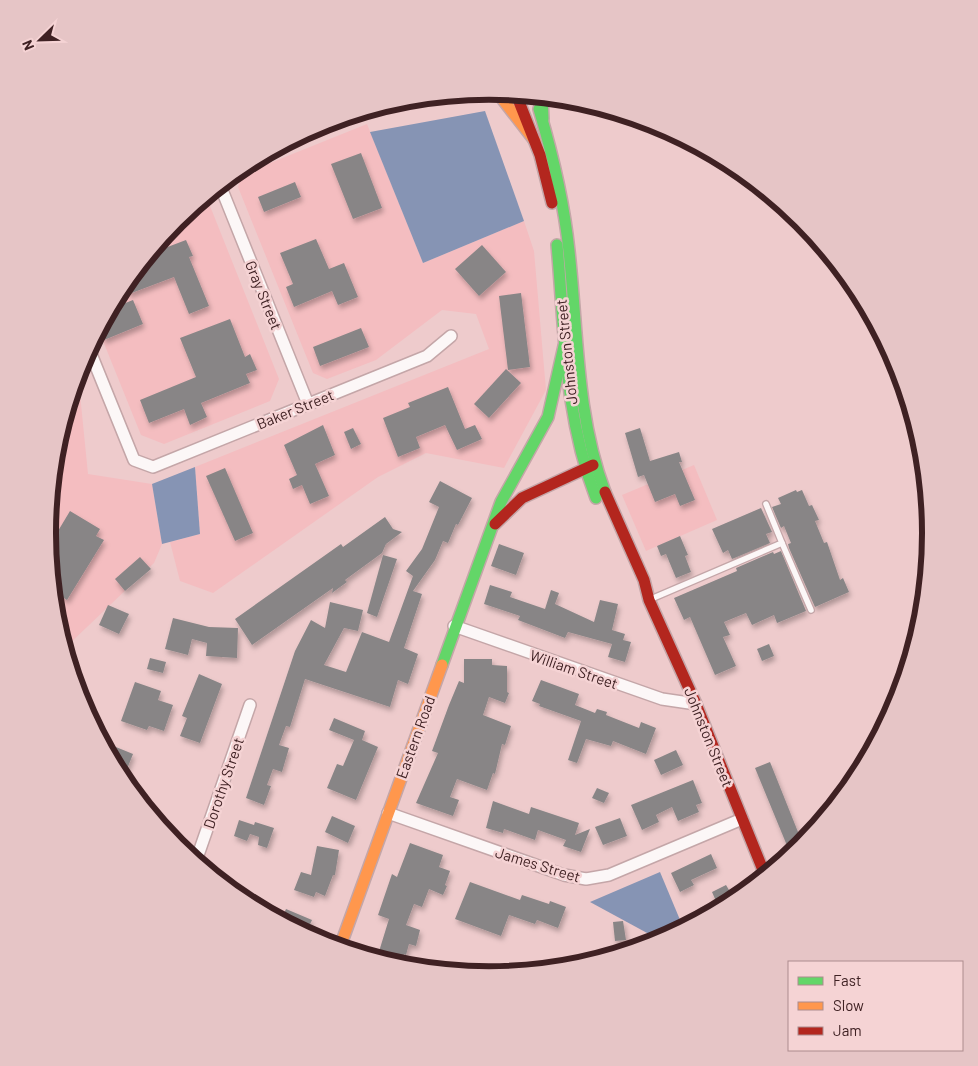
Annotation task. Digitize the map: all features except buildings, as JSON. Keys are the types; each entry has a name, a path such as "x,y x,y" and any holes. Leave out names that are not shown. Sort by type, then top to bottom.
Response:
{"main road":[{"path":"504,101 535,142"},
{"name":"Johnston Street","path":"519,101 535,142 552,202 570,400 584,470 636,583 649,600"},
{"name":"Johnston Street","path":"538,103 556,165 569,249 582,400 595,464 613,512 644,580 649,600 696,704 762,868"},
{"path":"542,104 543,119"},
{"name":"Eastern Road","path":"342,940 491,527 501,502 548,417 564,346"},
{"name":"Eastern Road","path":"491,527 522,498 595,464"}],"street":[{"name":"Gray Street","path":"223,193 308,404"},
{"name":"Baker Street","path":"93,359 134,460 153,466 427,356 451,336"},
{"name":"William Street","path":"454,626 662,699 696,704"},
{"name":"Dorothy Street","path":"199,853 250,705"},
{"name":"James Street","path":"388,813 564,875 586,879 609,875 742,819"}],"lane":[{"path":"766,504 811,610"},
{"path":"649,600 782,543"}],"shaded area":[{"path":"367,124 423,263 524,221 534,251 546,390 504,468 426,453 378,477 213,593 180,581 170,542 200,534 195,467 489,349 476,314 442,310 376,360 327,379 313,373 238,187 241,179 255,169"},
{"path":"208,205 210,206 279,379 270,401 164,444 141,435 102,339 129,293 146,270 183,227"},
{"path":"80,392 88,474 152,484 162,544 154,563 71,643 60,589 57,561 57,505 65,449"},
{"path":"694,465 717,520 646,551 622,495"}],"water":[{"path":"485,111 524,221 423,263 370,132"},
{"path":"195,467 200,534 162,544 152,484"},
{"path":"660,872 680,921 650,935 590,902"}],"traffic: fast":[{"path":"542,104 543,119"},
{"path":"539,109 561,197 569,251 583,403 595,463 605,492"},
{"path":"557,245 564,341 572,404 585,467 596,498"},
{"path":"442,665 501,502 548,417 564,346"}],"traffic: slow":[{"path":"504,101 535,141"},
{"path":"342,940 442,665"}],"traffic: jam":[{"path":"519,101 540,155 552,203"},
{"path":"495,524 522,498 593,465"},
{"path":"605,492 644,580 649,600 696,704 762,868"}]}
